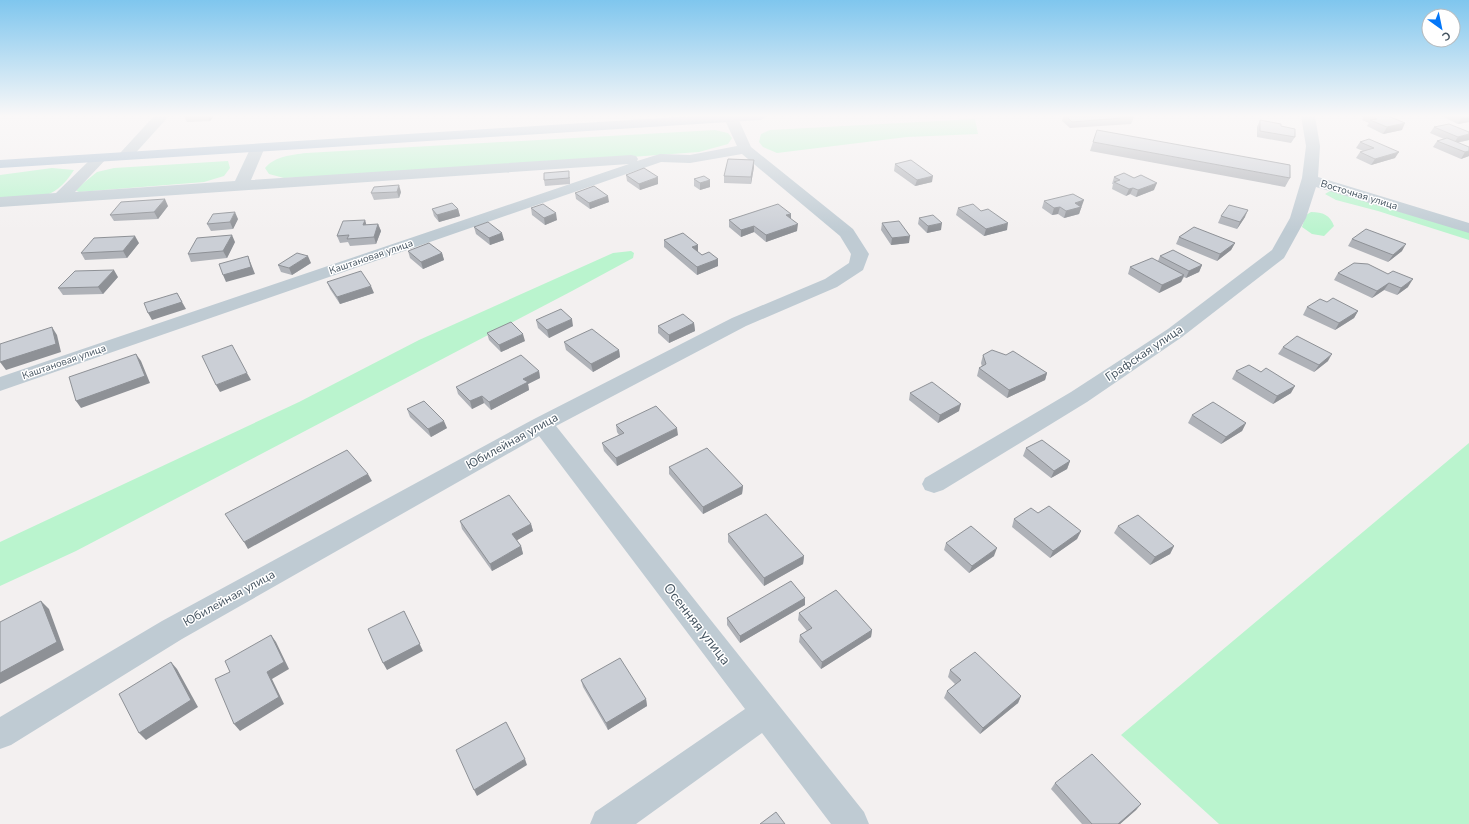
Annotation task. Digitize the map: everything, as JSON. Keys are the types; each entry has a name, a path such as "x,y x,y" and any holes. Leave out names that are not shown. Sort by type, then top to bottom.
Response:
{"main road":[{"path":"2,165 135,154"}],"street":[{"path":"241,186 255,154"},
{"name":"Каштановая улица","path":"0,384 660,158 690,159 715,154"},
{"name":"Юбилейная улица","path":"0,734 172,630 542,424 739,322 832,283 857,266 860,254 847,233 752,154"},
{"name":"Восточная улица","path":"1312,154 1310,180 1469,228"},
{"path":"60,198 101,157"},
{"path":"0,202 660,158"},
{"name":"Графская улица","path":"934,484 1079,397 1175,333 1278,254 1289,238 1307,194 1310,180"},
{"name":"Осенняя улица","path":"542,424 852,824"},
{"path":"607,824 765,713"}],"green space":[{"path":"666,154 442,171 284,178 269,174 265,168 269,164 290,155"},
{"path":"228,161 230,168 224,176 204,182 79,192 75,190 97,172 114,168"},
{"path":"52,168 74,170 66,181 51,193 33,198 0,199 0,175"},
{"path":"1330,191 1469,232 1469,240 1378,211 1336,200 1325,194"},
{"path":"1311,212 1326,215 1332,222 1334,226 1324,236 1312,234 1302,227 1306,215"},
{"path":"631,251 634,253 633,258 572,291 76,551 0,586 0,542 299,402 419,340 613,253"},
{"path":"1469,443 1469,824 1219,824 1121,735"}],"building":[{"path":"1161,154 1232,154 1290,165 1290,178"},
{"path":"1365,154 1391,154 1375,159"},
{"path":"728,159 754,160 751,177 724,176"},
{"path":"911,160 933,176 917,180 895,164"},
{"path":"644,168 658,177 639,184 626,175"},
{"path":"569,171 569,178 544,180 544,173"},
{"path":"1124,173 1134,178 1141,175 1157,183 1138,190 1133,188 1129,189 1114,182 1120,180 1114,177"},
{"path":"704,176 710,180 700,183 694,179"},
{"path":"399,185 397,192 371,193 374,187"},
{"path":"594,186 608,196 589,203 575,193"},
{"path":"1073,194 1084,200 1075,203 1081,207 1066,211 1060,207 1054,208 1044,201"},
{"path":"165,199 154,212 110,215 121,202"},
{"path":"452,203 458,209 437,215 432,209"},
{"path":"543,204 556,213 544,218 531,208"},
{"path":"778,204 791,214 786,215 798,224 766,235 754,226 741,230 729,220"},
{"path":"973,204 981,211 988,209 1008,223 986,229 958,208"},
{"path":"1229,205 1248,210 1240,222 1221,216"},
{"path":"235,212 230,222 207,224 213,214"},
{"path":"933,215 942,223 928,226 919,218"},
{"path":"365,220 363,225 378,224 374,237 347,239 349,235 337,236 343,221"},
{"path":"899,221 910,236 892,238 882,223"},
{"path":"488,222 502,233 489,238 474,227"},
{"path":"1194,227 1235,243 1220,254 1179,237"},
{"path":"1366,229 1406,244 1393,255 1352,239"},
{"path":"683,233 698,245 692,247 702,255 709,252 718,259 697,267 664,240"},
{"path":"232,235 223,251 188,254 197,238"},
{"path":"135,236 123,251 81,253 94,238"},
{"path":"429,243 442,253 421,262 408,251"},
{"path":"1173,250 1202,265 1189,271 1160,256"},
{"path":"297,253 308,256 289,268 278,265"},
{"path":"248,256 251,267 223,275 219,264"},
{"path":"1152,258 1184,275 1162,285 1130,267"},
{"path":"1354,263 1368,264 1388,274 1393,271 1413,279 1401,288 1389,283 1377,291 1338,273"},
{"path":"114,270 98,287 58,288 75,271"},
{"path":"361,271 371,286 337,297 327,282"},
{"path":"177,293 182,302 148,313 144,303"},
{"path":"1333,298 1358,311 1339,323 1307,307 1320,299 1327,302"},
{"path":"561,309 572,319 547,330 536,320"},
{"path":"683,314 694,323 669,335 658,326"},
{"path":"511,322 523,334 499,345 487,333"},
{"path":"52,327 56,344 0,362 0,344"},
{"path":"592,329 619,350 591,364 564,342"},
{"path":"1297,336 1332,354 1319,365 1283,347"},
{"path":"232,345 247,373 216,385 202,356"},
{"path":"992,350 1006,355 1013,351 1047,373 1009,390 979,368 986,364 983,355"},
{"path":"136,354 145,376 76,401 69,377"},
{"path":"521,355 539,371 523,379 528,382 489,402 482,396 470,401 456,387"},
{"path":"1249,365 1261,372 1266,368 1295,386 1277,396 1236,371"},
{"path":"932,382 961,404 940,415 910,393"},
{"path":"424,401 444,421 428,429 407,409"},
{"path":"1213,402 1246,423 1226,437 1192,415"},
{"path":"656,406 677,428 616,458 602,443 624,433 616,425"},
{"path":"1042,440 1070,461 1054,471 1026,448"},
{"path":"707,448 743,486 703,507 669,467"},
{"path":"347,450 368,474 244,542 225,514"},
{"path":"509,495 531,524 512,534 521,546 490,564 460,521"},
{"path":"1049,506 1081,531 1053,551 1014,519 1031,508 1038,513"},
{"path":"766,514 804,556 764,578 728,534"},
{"path":"1138,515 1174,546 1155,557 1118,526"},
{"path":"971,526 997,548 972,566 946,543"},
{"path":"791,581 805,598 740,636 727,618"},
{"path":"836,590 872,630 822,662 800,635 812,628 799,613"},
{"path":"41,601 57,642 0,673 0,622"},
{"path":"404,611 420,644 383,663 368,629"},
{"path":"271,635 284,662 267,672 279,697 234,724 215,679 230,672 225,661"},
{"path":"975,652 1021,696 983,728 947,691 961,680 950,670"},
{"path":"620,658 646,699 606,723 581,680"},
{"path":"171,662 191,700 139,733 119,694"},
{"path":"506,722 525,759 474,790 456,750"},
{"path":"1092,754 1141,804 1118,824 1092,824 1055,783"},
{"path":"776,812 785,824 760,824"}]}
